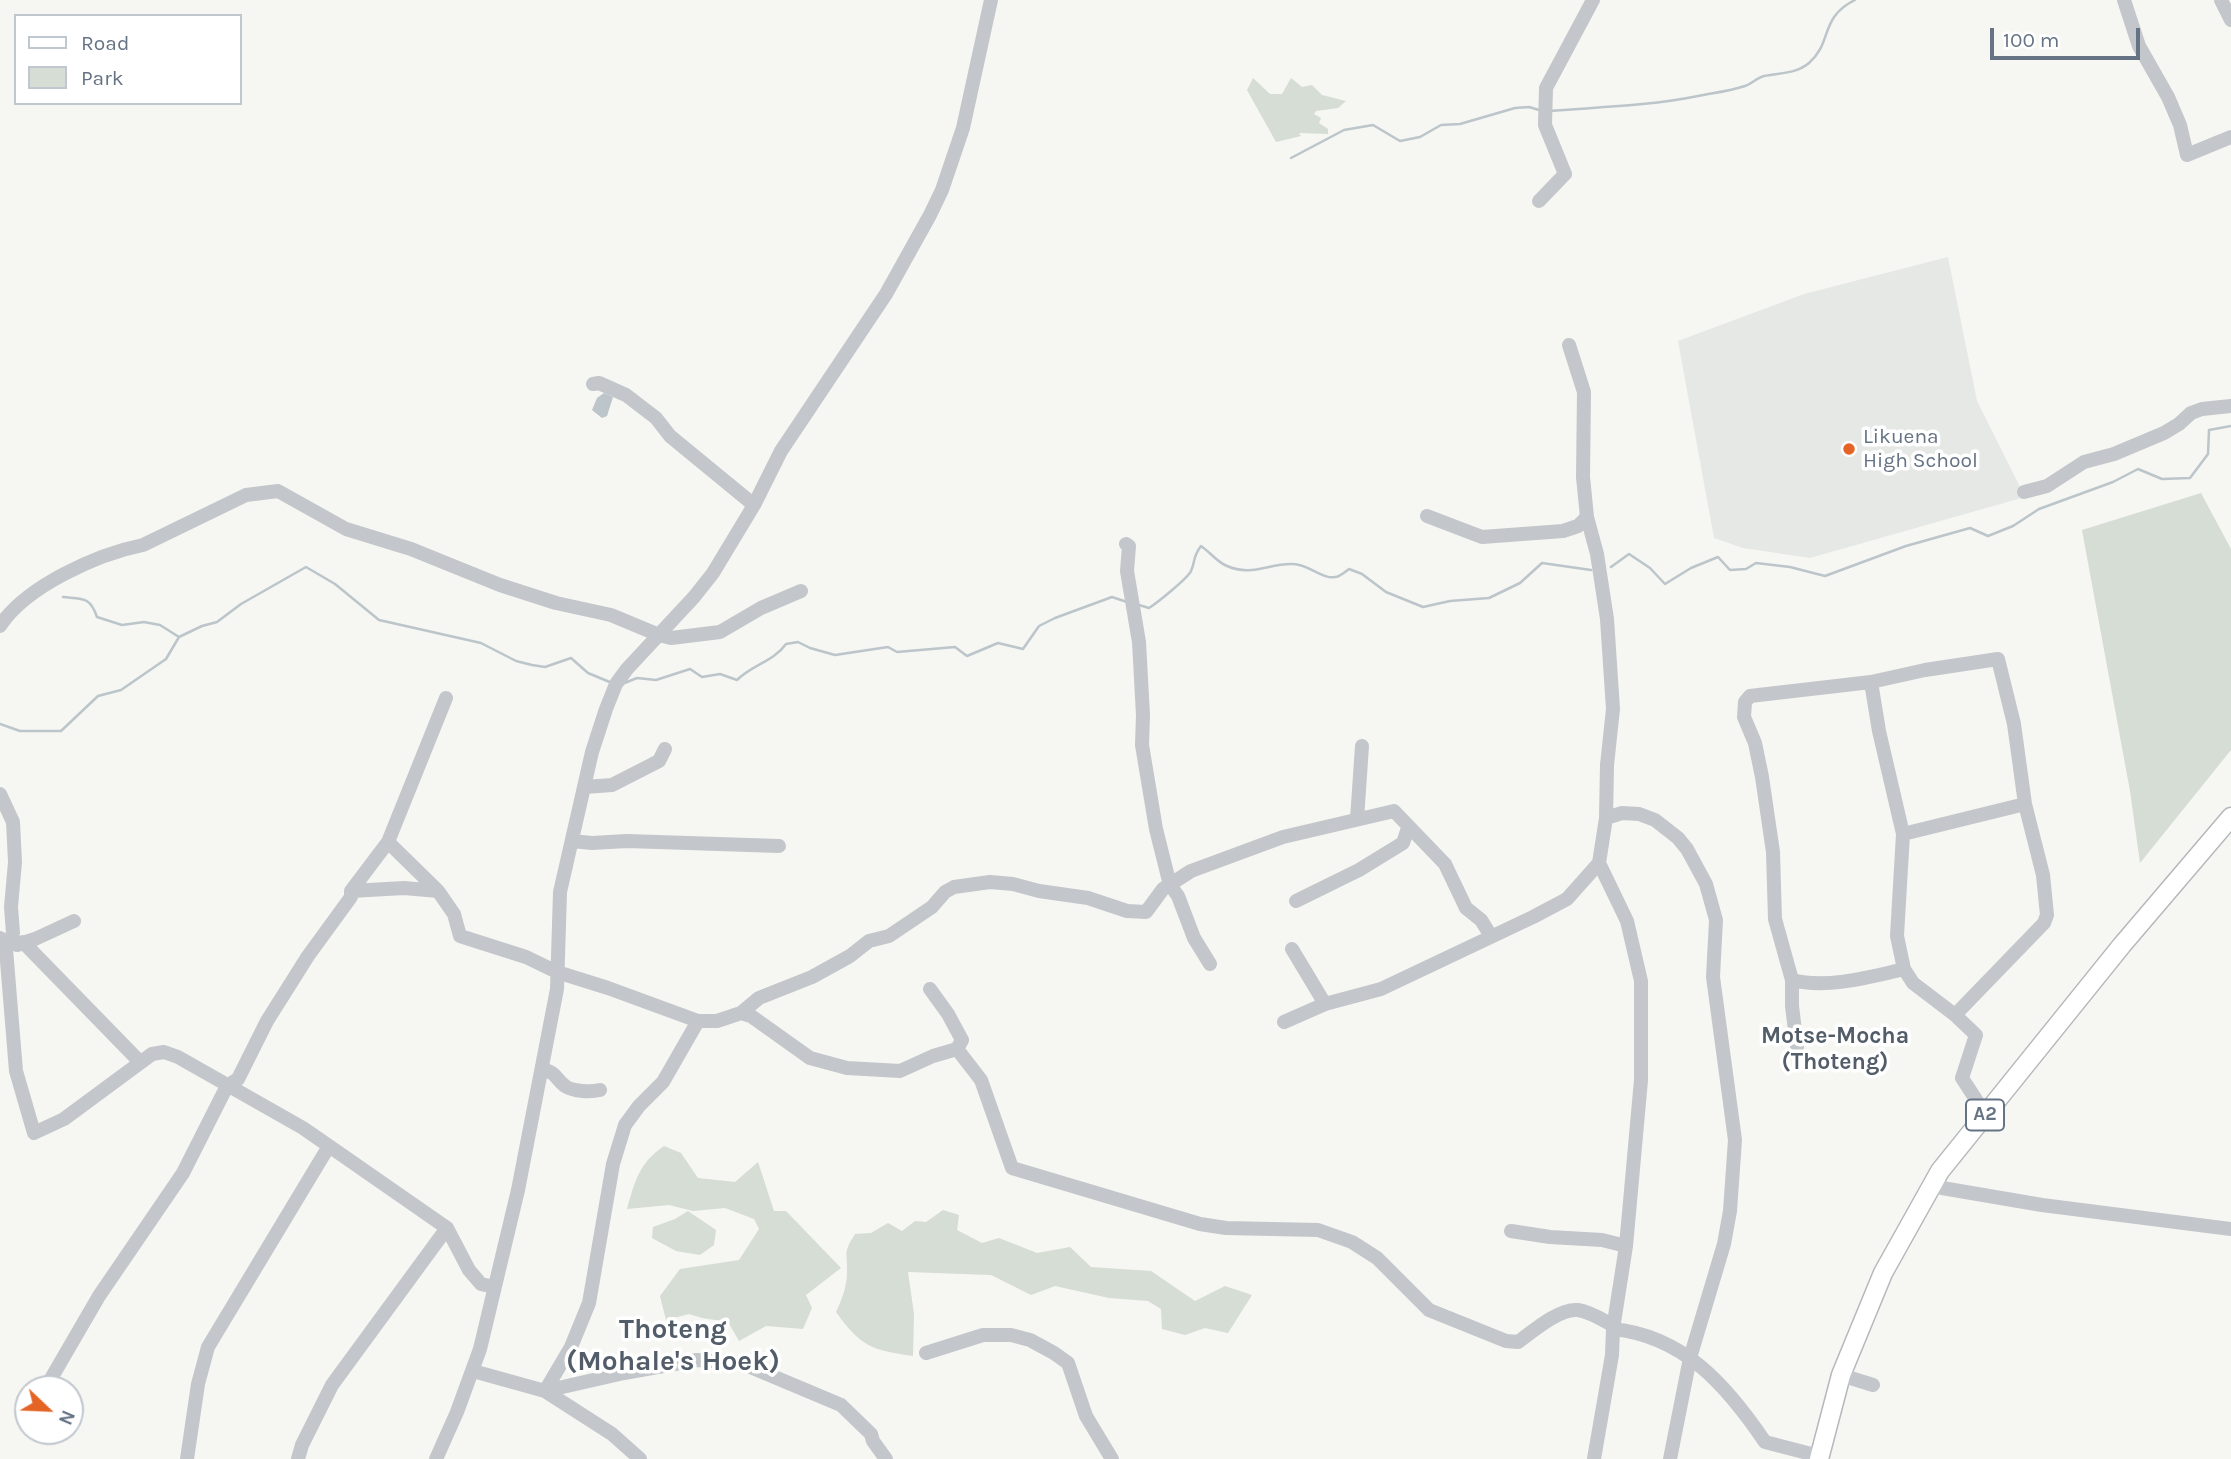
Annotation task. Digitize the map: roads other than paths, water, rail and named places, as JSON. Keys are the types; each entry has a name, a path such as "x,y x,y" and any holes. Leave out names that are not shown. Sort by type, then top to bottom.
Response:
{"main road":[{"name":"A2","path":"1819,1457 1842,1375 1884,1273 1940,1171 2114,956 2231,817"}],"street":[{"path":"436,1459 473,1371 518,1190 557,989 560,892 592,752 606,709 616,684 713,573 789,440 886,294 942,190 963,128 991,0"},
{"path":"1539,201 1565,174 1545,125 1545,88 1593,0"},
{"path":"2124,0 2139,47 2180,125 2187,155 2231,137"},
{"path":"2221,0 2231,20"},
{"path":"1284,1022 1325,1004 1381,989 1465,951 1567,899 1599,863 1606,818 1607,765 1613,709 1607,619 1597,554 1587,517 1583,477 1584,392 1569,345"},
{"path":"593,384 599,383 626,395 656,418 670,436 754,505"},
{"path":"2024,492 2047,486 2084,462 2114,454 2149,437 2164,433 2191,413 2231,406"},
{"path":"0,626 27,598 53,581 125,549 143,545 246,495 278,491 346,529 411,549 530,595 611,615 671,638 720,632 761,608 801,591"},
{"path":"1427,516 1482,537 1563,531 1578,526 1587,517"},
{"path":"1126,544 1129,546 1127,571 1139,642 1142,745 1156,829 1170,885 1178,896 1194,938 1210,964"},
{"path":"1797,1047 1792,980 1775,919 1773,852 1755,743 1744,717 1745,702 1750,696 1871,682 1925,670 1998,659 2014,724 2025,804 2041,865 2047,915 2044,923 1955,1015"},
{"path":"1871,682 1879,731 1903,834 1897,936 1904,969 1913,983 1976,1035 1962,1078 1986,1115"},
{"path":"53,1375 99,1296 183,1173 227,1086 238,1079 267,1021 351,897 351,891 388,842 446,698"},
{"path":"1357,819 1362,746"},
{"path":"585,787 612,785 659,761 665,749"},
{"path":"0,794 13,822 15,862 11,907 13,933 3,943"},
{"path":"1903,834 2025,804"},
{"path":"388,842 438,891 454,914 460,936 526,957 557,972 698,1021 717,1021 741,1013 760,998 821,972 869,942 889,936 932,907 945,892 954,887 990,882 1013,884 1039,891 1088,898 1112,908 1146,912 1163,889 1191,871 1283,837 1394,811 1445,864 1466,908 1480,920 1491,936"},
{"path":"1606,818 1622,813 1639,814 1655,820 1678,838 1706,884 1716,920 1713,977 1735,1140 1730,1212 1724,1244 1690,1358 1670,1459"},
{"path":"1296,901 1403,844 1408,828"},
{"path":"572,841 779,846"},
{"path":"1594,1459 1612,1355 1626,1246 1642,1080 1642,981 1627,921 1599,863"},
{"path":"351,891 404,888 438,891"},
{"path":"3,943 23,942 74,921"},
{"path":"23,942 140,1062"},
{"path":"3,943 16,1071 34,1133 64,1119 152,1054 164,1052 178,1057 303,1128 447,1228 469,1270 481,1284 494,1287"},
{"path":"1292,948 1325,1004"},
{"path":"1792,980 1804,984 1904,969"},
{"path":"741,1013 768,1026 810,1058 847,1068 900,1071 933,1056 957,1049 962,1040 930,989"},
{"path":"545,1391 571,1347 589,1303 613,1164 625,1125 639,1105 663,1082 698,1021"},
{"path":"957,1049 981,1080 1012,1168 1200,1224 1226,1228 1318,1230 1352,1242 1377,1258 1429,1310 1506,1340 1518,1342 1553,1317 1575,1309 1593,1315 1614,1328 1639,1332 1690,1358 1717,1380 1744,1410 1765,1442 1819,1457"},
{"path":"542,1069 555,1073 565,1086 579,1090 600,1090"},
{"path":"187,1459 198,1384 208,1348 330,1146"},
{"path":"1932,1184 2042,1205 2231,1229"},
{"path":"298,1459 302,1445 332,1385 447,1228"},
{"path":"1511,1231 1557,1238 1602,1240 1626,1246"},
{"path":"926,1353 983,1335 1011,1335 1031,1340 1068,1363 1086,1416 1112,1459"},
{"path":"545,1391 697,1360 741,1363 841,1405 871,1434 886,1459"},
{"path":"473,1371 545,1391 612,1434 640,1459"},
{"path":"1842,1375 1873,1385"}],"waterway":[{"path":"1549,111 1680,99 1733,89 1764,76 1799,69 1816,55 1836,14 1855,0"},
{"path":"1291,158 1344,130 1373,125 1400,141 1420,137 1441,125 1460,124 1515,108 1529,107 1539,110"},
{"path":"1611,567 1629,554 1650,568 1665,584 1691,568 1718,557 1730,570 1746,569 1756,563 1790,567 1825,576 1906,546 1970,528 1988,536 2013,526 2039,509 2113,482 2138,469 2162,479 2190,478 2208,454 2209,430 2231,426"},
{"path":"1139,605 1149,608 1184,579 1191,571 1201,546 1220,562 1236,569 1253,570 1293,564 1331,577 1349,569 1362,574 1386,592 1423,607 1450,601 1489,598 1520,583 1542,563 1591,570"},
{"path":"0,724 20,731 61,731 98,696 121,690 166,659 179,637 217,622 241,604 306,567 335,584 379,620 481,643 516,661 532,665 545,667 571,658 588,673 612,683"},
{"path":"63,597 88,602 97,617 122,625 144,622 160,625 179,637"},
{"path":"622,684 637,678 656,680 690,669 702,677 720,674 737,680 775,655 786,644 798,642 835,655 888,647 897,652 955,647 967,656 998,643 1023,649 1039,626 1055,618 1112,597 1127,602"}],"place":[{"name":"Likuena High School","path":"1849,449"}],"district":[{"name":"Motse-Mocha (Thoteng)","path":"1835,1049"},
{"name":"Thoteng (Mohale's Hoek)","path":"673,1346"}]}
